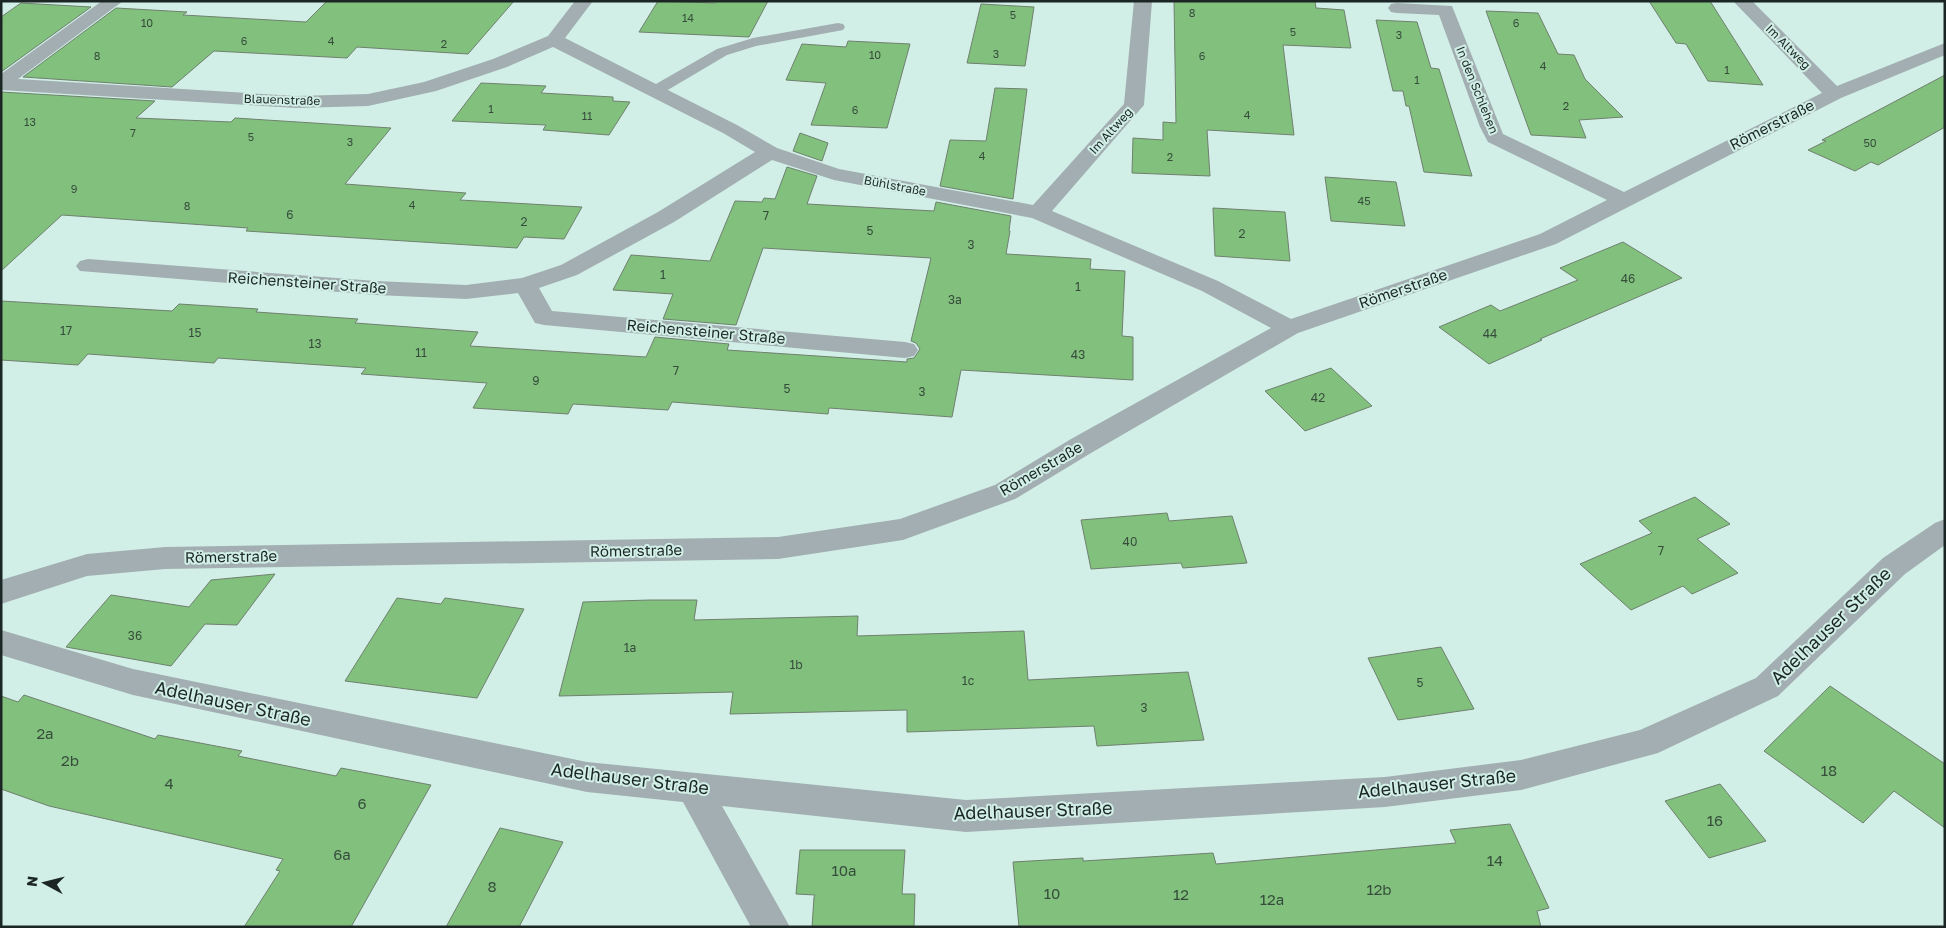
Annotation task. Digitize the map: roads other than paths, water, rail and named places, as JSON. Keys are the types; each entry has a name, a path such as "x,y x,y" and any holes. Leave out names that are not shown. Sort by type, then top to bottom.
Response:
{"street":[{"name":"Blauenstraße","path":"1,83 114,1"},
{"path":"554,40 584,1"},
{"name":"Im Altweg","path":"1038,213 1134,105 1143,1"},
{"name":"Im Altweg","path":"1753,5 1834,94"},
{"name":"In den Schlehen","path":"1397,8 1446,10 1495,138 1624,200"},
{"name":"Blauenstraße","path":"1,83 296,102 368,100 429,87 500,63 554,40"},
{"name":"Bühlstraße","path":"554,40 770,152 834,174 1038,213 1210,286 1289,328"},
{"name":"Römerstraße","path":"1,592 87,565 165,558 778,548 903,528 1004,492 1289,328 1548,239 1834,94 1945,48"},
{"name":"Reichensteiner Straße","path":"88,266 448,292 466,292 525,285 569,270 594,257 666,217 770,152"},
{"name":"Reichensteiner Straße","path":"525,285 544,318 906,350"},
{"name":"Adelhauser Straße","path":"1,642 133,682 587,777 966,816 1384,792 1521,775 1646,743 1767,687 1894,566 1945,530"},
{"path":"693,788 771,927"}],"lane":[{"path":"655,91 722,52 753,42 838,28"}]}
